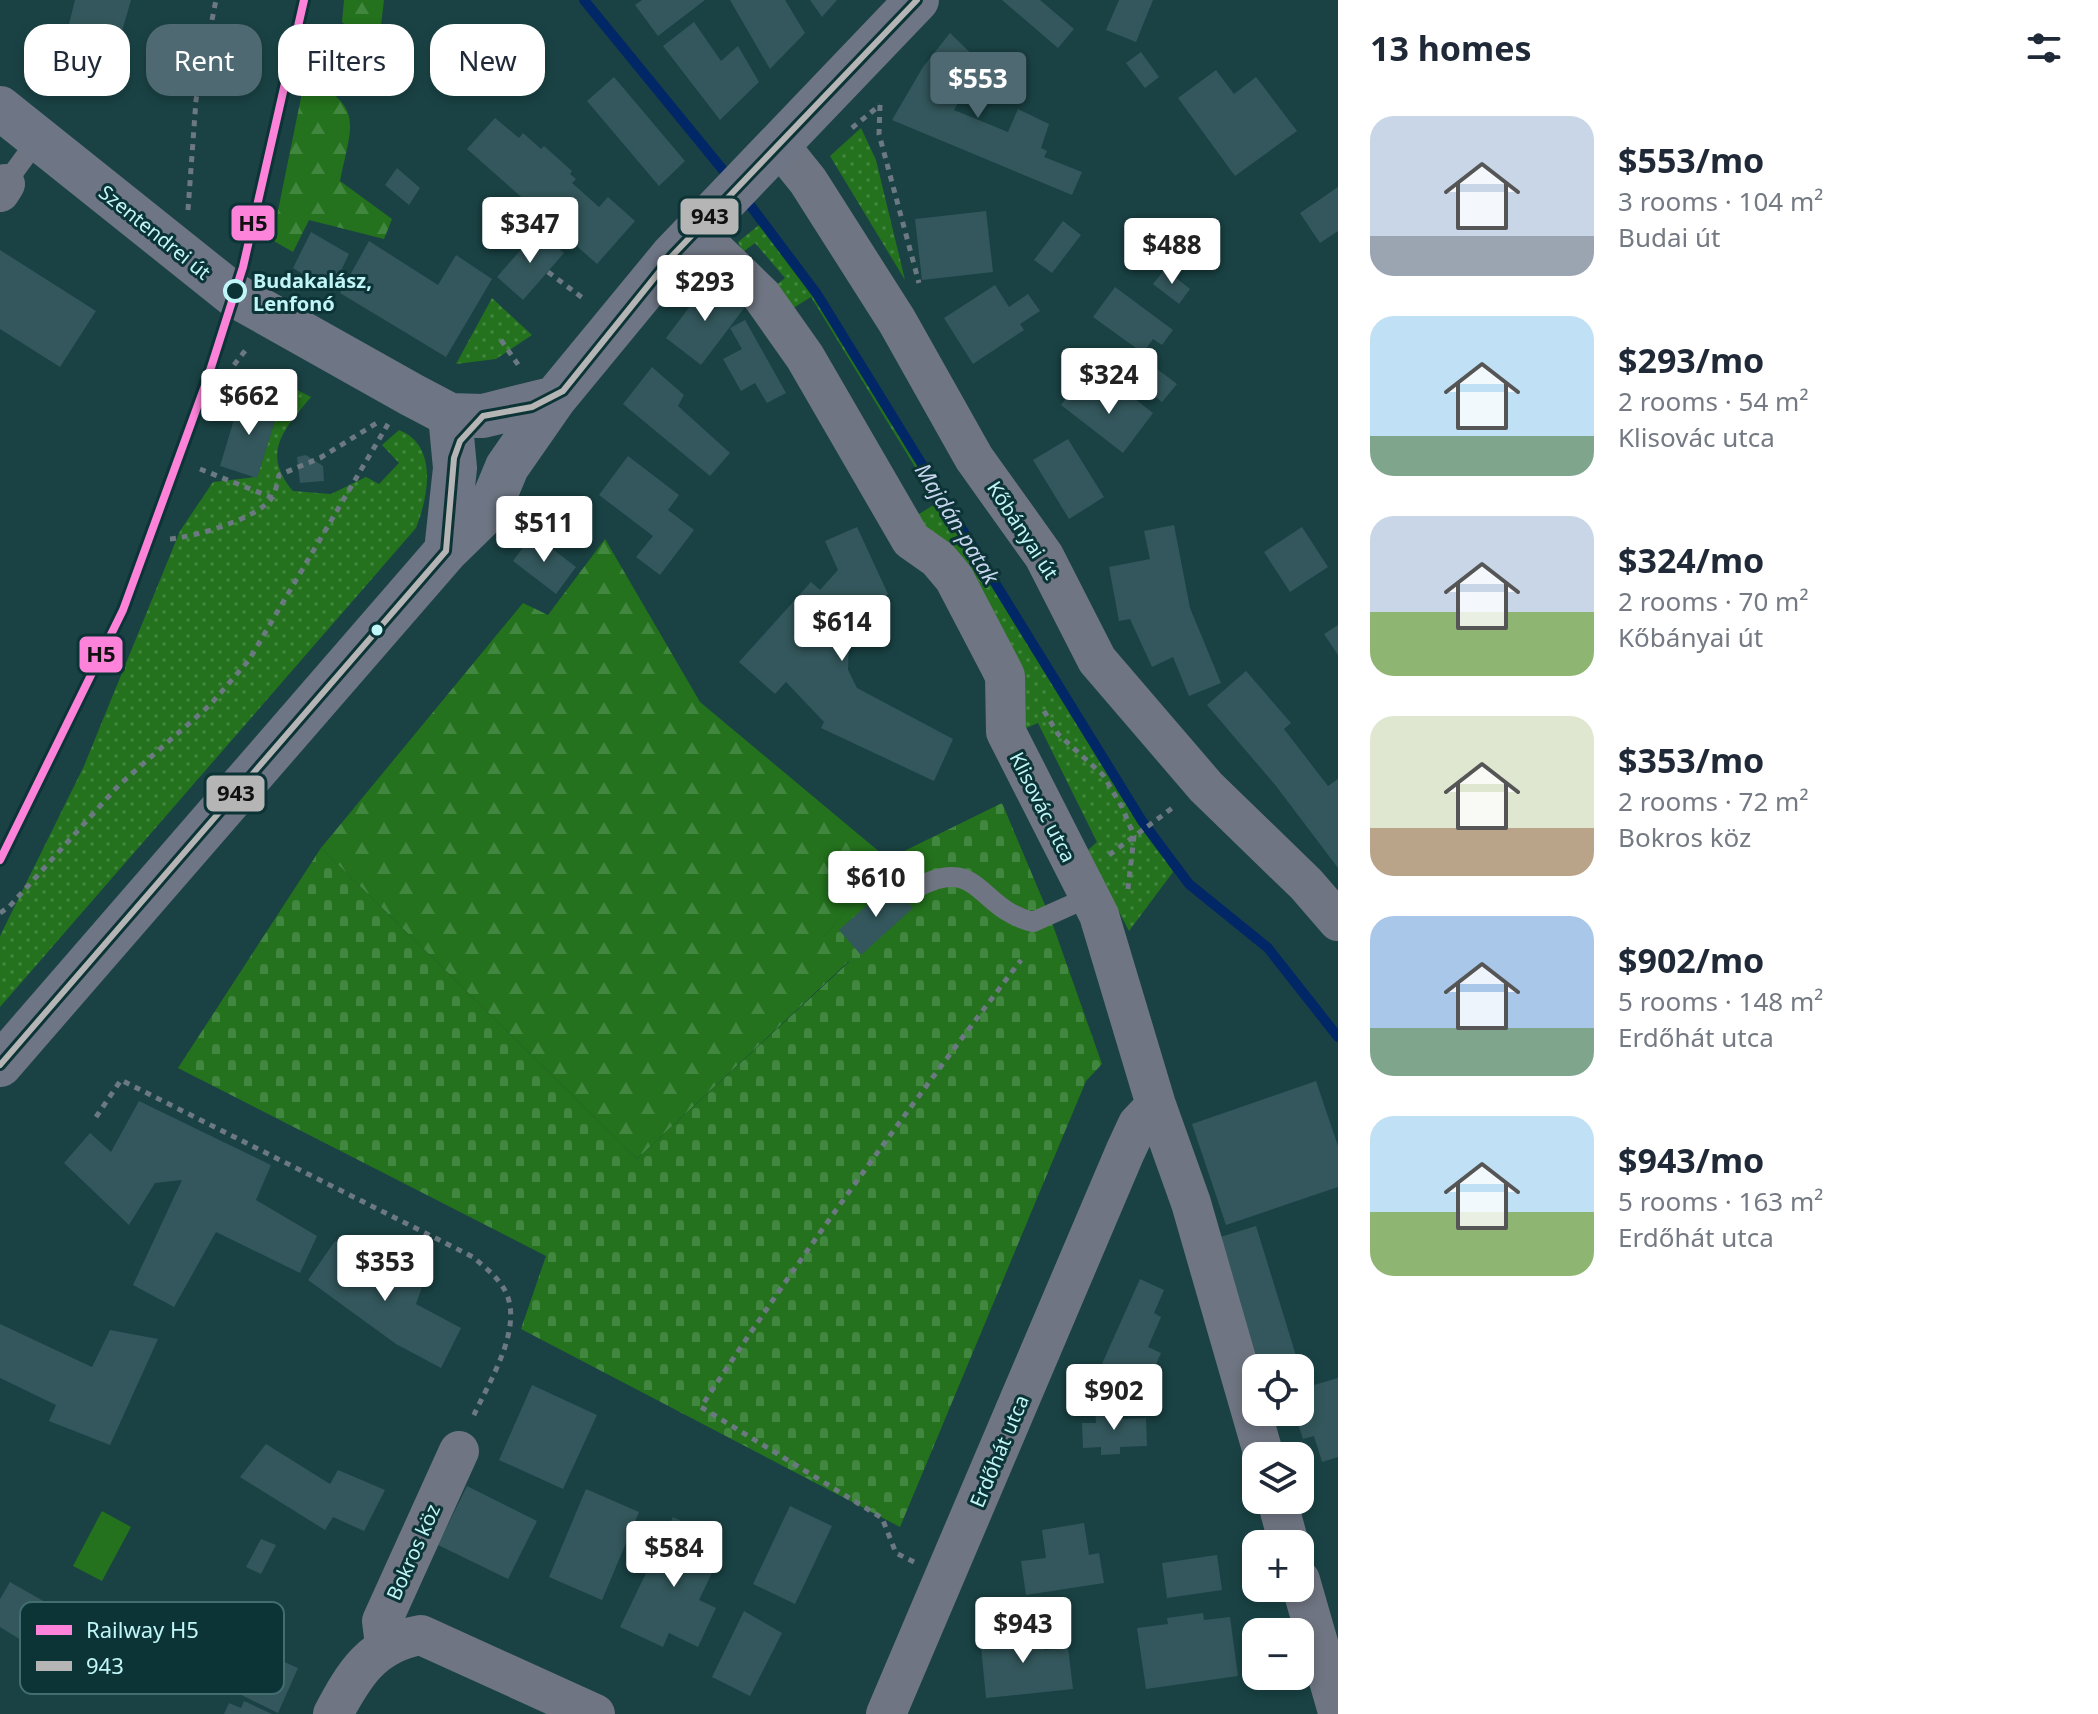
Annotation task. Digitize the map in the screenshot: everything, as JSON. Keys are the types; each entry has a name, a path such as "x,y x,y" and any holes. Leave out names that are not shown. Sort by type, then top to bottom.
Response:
{"main road":[{"path":"0,1065 446,551 490,508 507,467 555,398 706,221 917,0"},
{"name":"Szentendrei út","path":"0,108 234,295 467,416"},
{"path":"467,416 555,398"},
{"path":"446,551 454,458 467,416"},
{"path":"467,416 500,441 507,467"}],"street":[{"name":"Kőbányai út","path":"769,155 808,181 897,321 974,458 1044,556 1097,660 1206,787 1306,884 1338,921"},
{"name":"Klisovác utca","path":"706,221 805,357 911,540 938,559 954,578 1005,676 1004,720 1011,744 1105,930 1156,1105 1191,1203 1260,1442"},
{"name":"Erdőhát utca","path":"886,1714 1131,1138 1138,1124 1156,1105"},
{"name":"Bokros köz","path":"385,1645 382,1621 459,1451"},
{"path":"1306,1602 1338,1712"},
{"path":"333,1714 356,1671 385,1645 421,1635 595,1714"}],"lane":[{"path":"3,188 38,139"},
{"path":"907,893 934,879 958,876 1015,915 1033,922 1089,897"}],"path":[{"path":"188,219 196,100 216,0"},
{"path":"880,105 879,134 924,302 897,321"},
{"path":"548,272 584,299"},
{"path":"234,365 255,339"},
{"path":"501,340 519,366"},
{"path":"0,913 9,907 119,785 210,705 249,660 394,413 320,458 279,475 273,498 260,509 192,537 170,539"},
{"path":"200,469 273,498"},
{"path":"1040,699 1058,734 1103,775 1134,836"},
{"path":"1143,829 1175,806"},
{"path":"945,1577 896,1553 882,1518 701,1407 768,1304 883,1142 1021,960"},
{"path":"96,1117 121,1080 473,1257 502,1284 512,1308 506,1340 459,1451"}],"green space":[{"path":"344,0 384,0 381,24 342,22"},
{"path":"301,96 335,96 346,108 350,119 340,181 392,219 384,239 309,220 293,252 272,240"},
{"path":"861,128 876,160 905,280 830,156"},
{"path":"759,225 813,294 1173,872 1129,931 1087,851 1097,842 1038,723 1024,729 914,517 937,503 811,297 790,310 774,287 785,278 755,243 743,252 738,242"},
{"path":"492,298 532,335 496,359 456,364"},
{"path":"278,380 311,397 285,430 277,453 283,477 293,491 331,494 366,477 379,484 399,463 382,445 399,430 412,438 425,460 426,488 416,528 0,1007 0,936 84,766 180,531 213,482 257,477 279,408"},
{"path":"605,539 700,702 888,859 825,936 849,961 637,1159 321,848 523,603 548,615"},
{"path":"1002,803 1050,917 1102,1064 1086,1081 900,1527 521,1329 546,1256 178,1068 321,848 637,1159 849,962 824,937 888,859"},
{"path":"102,1511 131,1527 102,1581 73,1566"}],"building":[{"path":"75,0 131,0 124,24 69,24"},
{"path":"642,0 705,0 658,36 635,5"},
{"path":"730,0 785,0 805,33 770,69"},
{"path":"810,0 837,0 822,17"},
{"path":"1002,0 1040,0 1074,29 1058,48"},
{"path":"1119,0 1153,0 1136,42 1106,30"},
{"path":"694,22 721,61 738,46 759,82 720,120 663,46"},
{"path":"950,33 981,63 954,110 1008,132 1018,109 1049,124 1041,148 1047,151 1044,157 1082,172 1072,195 892,120 923,67"},
{"path":"1141,52 1159,77 1145,88 1126,63"},
{"path":"1216,70 1234,94 1256,77 1297,131 1235,176 1178,98"},
{"path":"614,77 685,161 659,186 587,101"},
{"path":"495,118 519,138 523,133 541,149 544,146 572,171 570,174 576,179 572,183 599,207 608,197 635,221 597,264 467,149"},
{"path":"397,168 420,188 409,205 385,185"},
{"path":"1338,187 1338,231 1320,243 1300,213"},
{"path":"986,211 993,272 922,280 915,219"},
{"path":"1063,221 1081,235 1052,273 1034,260"},
{"path":"538,230 564,253 523,300 497,277"},
{"path":"311,232 349,254 331,291 293,268"},
{"path":"369,241 438,285 456,255 492,279 446,357 340,293"},
{"path":"0,250 96,311 60,367 0,329"},
{"path":"1165,269 1190,289 1179,304 1153,284"},
{"path":"709,281 745,307 701,365 666,338"},
{"path":"995,285 1009,307 1028,294 1040,311 1020,324 1024,330 973,364 944,318"},
{"path":"1115,287 1173,330 1162,345 1153,339 1143,353 1093,317"},
{"path":"745,320 786,393 767,403 755,383 741,391 723,359 742,349 730,328"},
{"path":"1123,354 1140,367 1145,360 1177,384 1162,402 1114,365"},
{"path":"652,367 684,395 678,406 730,453 710,476 623,404"},
{"path":"1077,384 1106,406 1121,388 1153,413 1123,453 1061,405"},
{"path":"241,396 279,408 257,478 220,466"},
{"path":"1068,439 1104,497 1069,519 1033,460"},
{"path":"306,455 323,466 324,481 300,483 297,457"},
{"path":"628,456 679,495 668,510 694,530 660,575 636,557 653,536 599,495"},
{"path":"1174,525 1190,608 1221,683 1189,696 1173,657 1152,667 1130,619 1119,621 1109,567 1150,559 1144,531"},
{"path":"857,527 888,594 849,638 848,670 857,688 953,739 934,781 821,728 824,722 786,682 775,694 739,662 811,582 820,590 838,570 825,541"},
{"path":"1302,527 1328,567 1290,592 1264,552"},
{"path":"533,534 576,567 556,594 513,561"},
{"path":"1338,625 1338,655 1324,634"},
{"path":"1246,671 1291,723 1284,729 1328,786 1338,779 1338,868 1276,786 1207,705"},
{"path":"891,884 913,908 861,955 839,930"},
{"path":"1316,1081 1338,1146 1338,1187 1226,1225 1192,1124"},
{"path":"139,1101 271,1165 256,1200 317,1236 300,1273 216,1232 174,1307 133,1285 182,1180 155,1183 129,1225 64,1163 90,1133 111,1152"},
{"path":"1256,1226 1296,1354 1253,1354 1217,1238"},
{"path":"335,1241 422,1287 416,1304 461,1328 441,1368 396,1344 308,1280"},
{"path":"1140,1279 1164,1290 1154,1313 1161,1317 1148,1347 1161,1353 1150,1377 1140,1372 1137,1379 1097,1375"},
{"path":"0,1324 92,1367 110,1330 158,1339 110,1445 49,1421 56,1405 0,1378"},
{"path":"1338,1378 1338,1457 1322,1462 1314,1436 1303,1439 1299,1426 1314,1426 1314,1385"},
{"path":"532,1385 597,1415 563,1489 499,1460"},
{"path":"1095,1408 1119,1408 1120,1419 1146,1418 1147,1446 1120,1447 1120,1454 1101,1455 1101,1447 1083,1448 1082,1423 1096,1423"},
{"path":"266,1444 330,1484 338,1470 385,1490 364,1531 333,1517 325,1530 240,1477"},
{"path":"467,1486 537,1521 508,1579 438,1545"},
{"path":"586,1489 639,1512 602,1600 549,1577"},
{"path":"790,1506 832,1526 795,1604 753,1584"},
{"path":"673,1517 707,1533 701,1548 720,1556 699,1600 716,1608 698,1647 669,1633 663,1647 620,1627"},
{"path":"1084,1523 1089,1555 1099,1553 1104,1583 1026,1595 1021,1561 1046,1558 1042,1530"},
{"path":"261,1539 276,1545 261,1574 246,1567"},
{"path":"1217,1555 1222,1590 1167,1598 1162,1563"},
{"path":"10,1582 45,1602 20,1602 20,1639 0,1627 0,1599"},
{"path":"744,1611 782,1633 750,1696 712,1677"},
{"path":"1203,1613 1204,1620 1230,1617 1238,1676 1146,1689 1137,1628 1168,1624 1167,1618"},
{"path":"1041,1630 1044,1650 1068,1648 1073,1689 986,1698 980,1636"},
{"path":"284,1662 298,1668 278,1713 239,1694 284,1694"},
{"path":"244,1701 272,1714 224,1714 229,1703 241,1708"}],"waterway":[{"name":"Majdán-patak","path":"584,0 732,181"},
{"name":"Majdán-patak","path":"744,197 817,294 1142,821 1189,884 1268,948 1338,1037"}],"rail line":[{"name":"H5","path":"0,860 123,610 207,380 243,267 304,0"}],"transit line":[{"name":"943","path":"0,1065 446,551 454,458 460,441 483,416 532,407 563,391 672,256 917,0"}],"place":[{"name":"Budakalász, Lenfonó","path":"235,291"}]}
